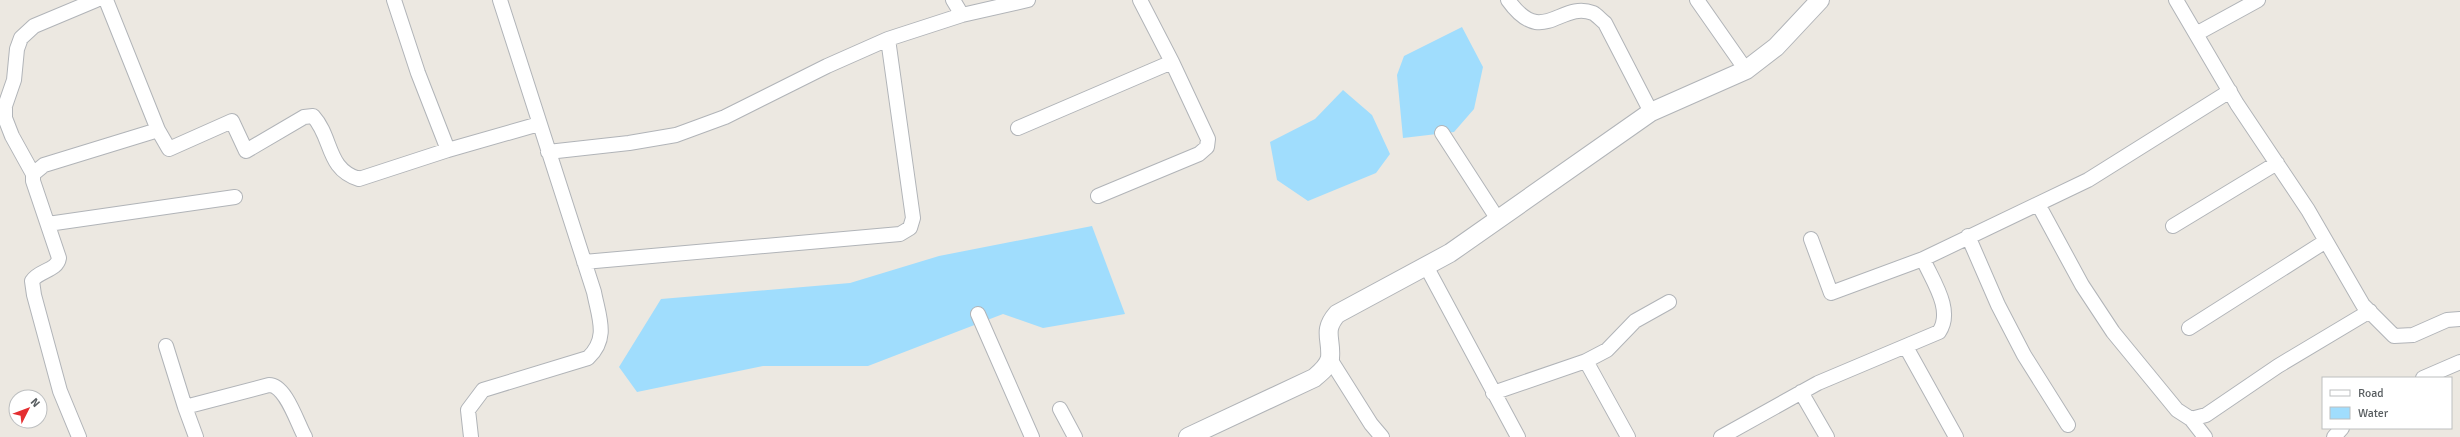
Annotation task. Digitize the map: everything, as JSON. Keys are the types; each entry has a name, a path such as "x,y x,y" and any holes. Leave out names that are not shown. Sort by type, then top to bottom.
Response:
{"street":[{"path":"79,437 60,391 32,281 38,274 58,262 60,258 33,181 33,174 12,136 5,118 4,98 14,80 17,49 22,38 34,26 96,0"},
{"path":"106,0 158,130 169,149 232,121 246,151 304,116 312,116 319,123 337,165 347,175 359,179 448,150 540,124"},
{"path":"394,0 418,72 448,150"},
{"path":"471,437 468,410 483,390 588,358 597,350 602,335 594,292 500,0"},
{"path":"953,0 962,15"},
{"path":"548,152 629,143 676,135 725,117 827,66 888,39 962,15 1028,0"},
{"path":"1098,196 1199,154 1207,147 1208,139 1172,62 1140,0"},
{"path":"1508,0 1524,19 1531,22 1543,21 1581,10 1594,13 1605,24 1651,112"},
{"path":"1697,0 1746,70"},
{"path":"1382,437 1330,359 1327,333 1330,322 1337,314 1450,253 1497,218 1651,112 1746,70 1776,47 1820,0"},
{"path":"2176,0 2230,92 2326,241 2363,305 2394,336 2413,335 2447,320 2460,319"},
{"path":"2196,34 2258,0"},
{"path":"584,262 900,234 910,228 913,218 888,39"},
{"path":"1018,128 1172,62"},
{"path":"1811,239 1831,293 1923,259 1968,236 2088,180 2230,92"},
{"path":"33,174 44,165 158,130"},
{"path":"1442,133 1497,218"},
{"path":"2173,226 2277,163"},
{"path":"48,224 234,197"},
{"path":"2038,204 2082,285 2113,332 2177,410 2191,419 2205,437"},
{"path":"1968,236 1998,305 2024,355 2068,425"},
{"path":"2190,328 2326,241"},
{"path":"1721,437 1825,380 1939,332 1945,323 1946,312 1923,259"},
{"path":"1426,266 1513,436"},
{"path":"1492,393 1586,361 1607,350 1635,321 1669,302"},
{"path":"2191,419 2206,415 2278,366 2370,311"},
{"path":"978,314 1032,437"},
{"path":"166,346 196,437"},
{"path":"1906,347 1956,437"},
{"path":"1188,437 1314,378 1324,369 1330,359"},
{"path":"1586,361 1628,437"},
{"path":"2425,377 2460,362"},
{"path":"185,407 275,385 285,394 295,419 305,437"},
{"path":"1801,392 1827,437"},
{"path":"1060,409 1075,437"},
{"path":"2334,437 2341,429"}],"water":[{"path":"1462,27 1483,67 1474,109 1454,132 1403,138 1397,75 1404,56"},
{"path":"1343,90 1372,115 1390,154 1376,173 1308,201 1277,180 1270,142 1315,119"},
{"path":"1092,226 1125,314 1043,328 1003,314 868,366 763,366 637,392 619,367 661,299 850,283 939,256"}]}
